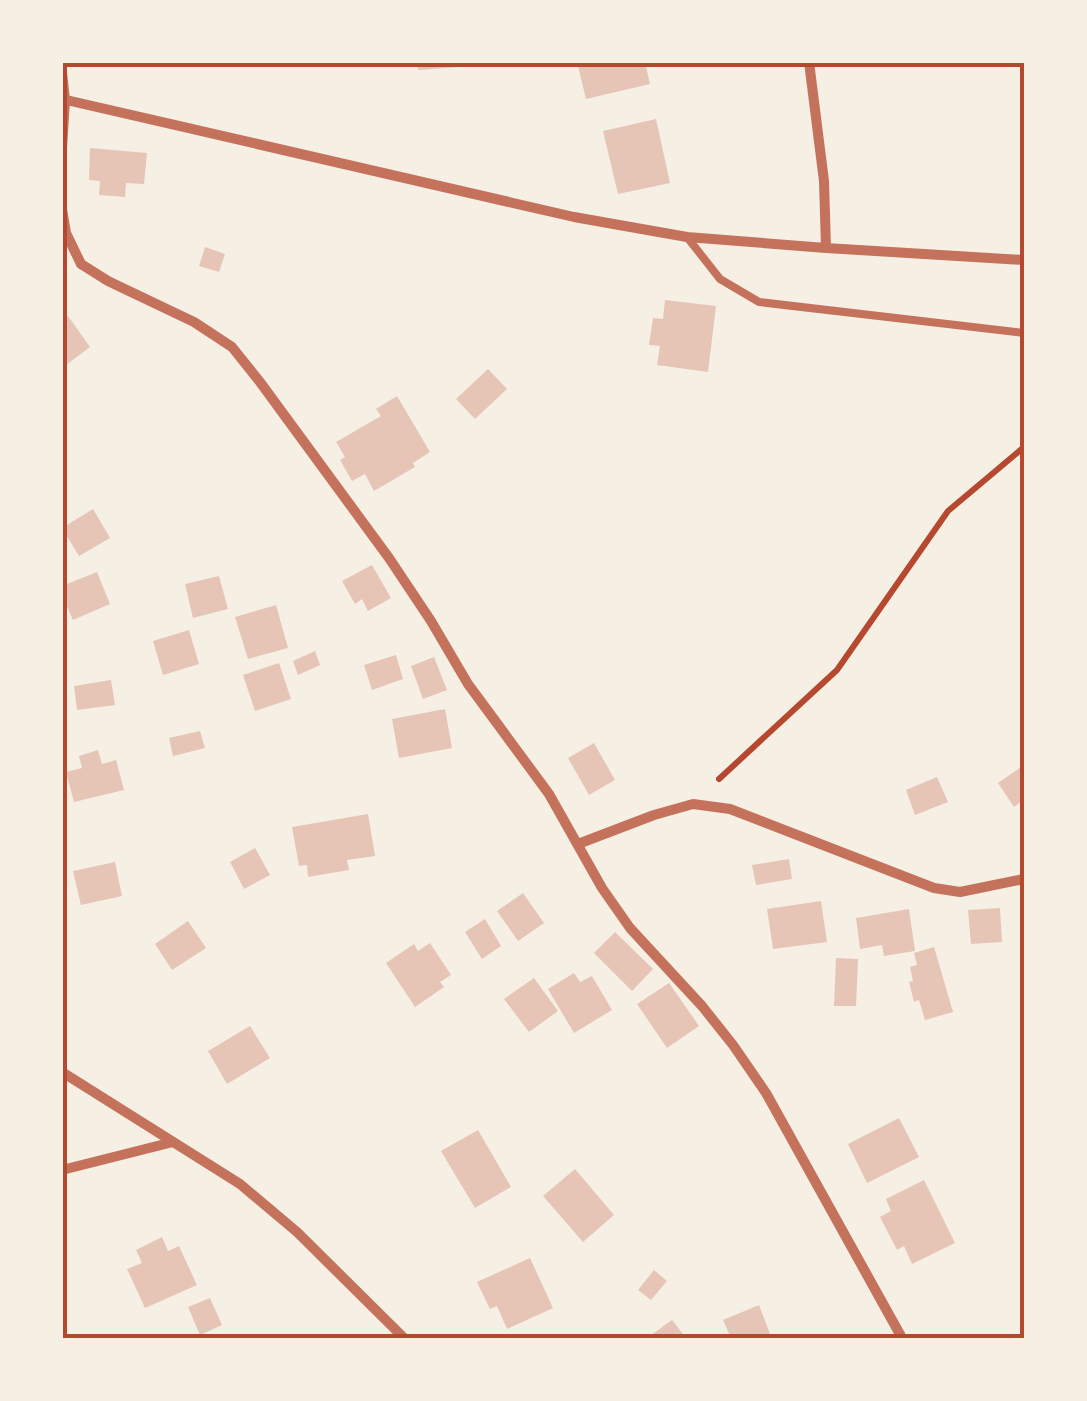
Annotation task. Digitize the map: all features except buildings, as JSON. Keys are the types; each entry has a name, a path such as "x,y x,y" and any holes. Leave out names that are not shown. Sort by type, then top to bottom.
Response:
{"street":[{"path":"809,62 822,149 826,248"},
{"path":"62,72 62,148"},
{"path":"64,100 574,218 687,237 1024,260"},
{"path":"62,209 66,232 81,264 232,347 260,382 390,558 468,684 549,794 602,888 630,928 702,1006 766,1093 902,1338"},
{"path":"578,844 693,804 730,808 934,888 960,892 1024,879"},
{"path":"62,1072 240,1184 297,1232 404,1338"},
{"path":"62,1170 173,1142"}],"lane":[{"path":"687,237 720,279 759,302 1024,333"}],"path":[{"path":"693,804 837,670 948,511 1024,447"}]}
